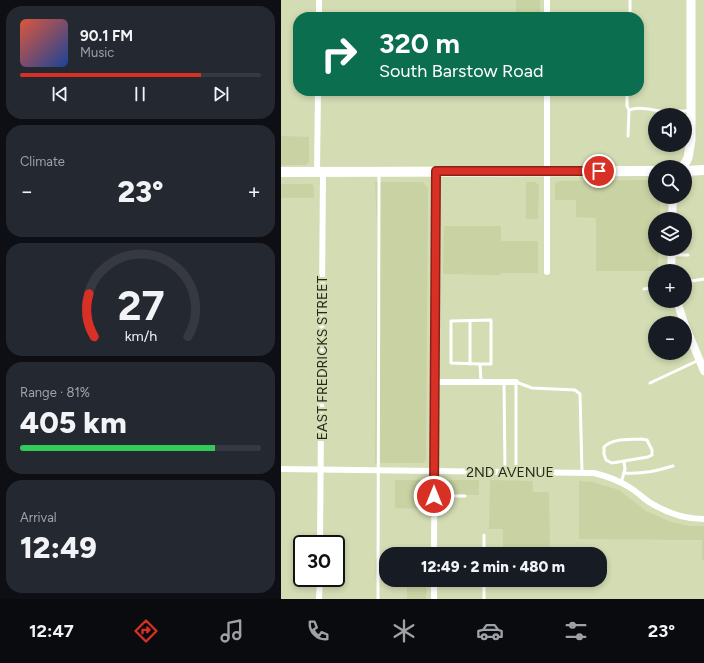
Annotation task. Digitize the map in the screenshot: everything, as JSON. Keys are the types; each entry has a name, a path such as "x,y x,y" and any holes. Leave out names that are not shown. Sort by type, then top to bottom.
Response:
{"main road":[{"path":"690,108 691,0"},
{"path":"692,171 704,170"},
{"path":"281,172 648,171"}],"street":[{"path":"319,0 319,12"},
{"path":"547,0 547,12"},
{"name":"EAST FREDRICKS STREET","path":"318,96 320,172 320,535"},
{"path":"547,96 547,272"},
{"path":"434,547 436,171"},
{"path":"692,339 700,356 704,371"},
{"path":"436,382 516,382"},
{"name":"2ND AVENUE","path":"281,469 434,472 582,472 600,474 629,487 648,502 661,509 688,518 704,519"},
{"path":"319,599 320,587"},
{"path":"433,599 434,587"}],"lane":[{"path":"630,0 630,12"},
{"path":"627,96 627,106 629,110 628,136"},
{"path":"629,110 634,108 648,108"},
{"path":"378,599 379,172"},
{"path":"692,281 704,279"},
{"path":"644,289 648,288"},
{"path":"491,320 491,364 451,363 451,321 470,321 491,320"},
{"path":"470,321 470,364"},
{"path":"650,383 700,356"},
{"path":"480,364 481,382"},
{"path":"504,382 505,472"},
{"path":"516,472 516,382 532,388 575,390 578,392 581,397 582,472"},
{"path":"621,440 647,440 652,450 652,455 648,458 624,462 612,463 606,460 604,447 608,443 621,440"},
{"path":"621,483 624,473 624,462"},
{"path":"624,473 638,474 673,466"},
{"path":"434,496 465,496"},
{"path":"484,535 484,547"},
{"path":"484,587 484,599"}],"shaded area":[{"path":"516,0 540,0 540,12 516,12"},
{"path":"281,136 309,137 309,162 306,165 281,165"},
{"path":"648,180 648,204 660,204 660,212 648,212 648,256 659,256 658,264 648,264 648,271 596,271 596,218 576,217 576,200 555,200 555,183 560,181"},
{"path":"375,182 423,182 428,188 426,460 423,463 375,463 377,227"},
{"path":"526,182 535,182 539,185 538,219 526,219"},
{"path":"281,184 312,184 314,188 314,198 281,198"},
{"path":"444,226 501,226 501,241 538,241 538,273 501,273 500,275 443,274"},
{"path":"395,480 424,480 427,483 427,509 395,508"},
{"path":"445,480 479,480 479,495 442,494 441,484"},
{"path":"490,480 533,481 533,492 549,492 550,547 503,547 503,529 489,529"},
{"path":"579,481 592,482 619,490 646,511 671,522 689,526 704,526 704,560 702,560 702,540 579,539"},
{"path":"407,587 427,587 426,599 407,599"}],"route":[{"path":"434,496 436,171 599,171"}]}
